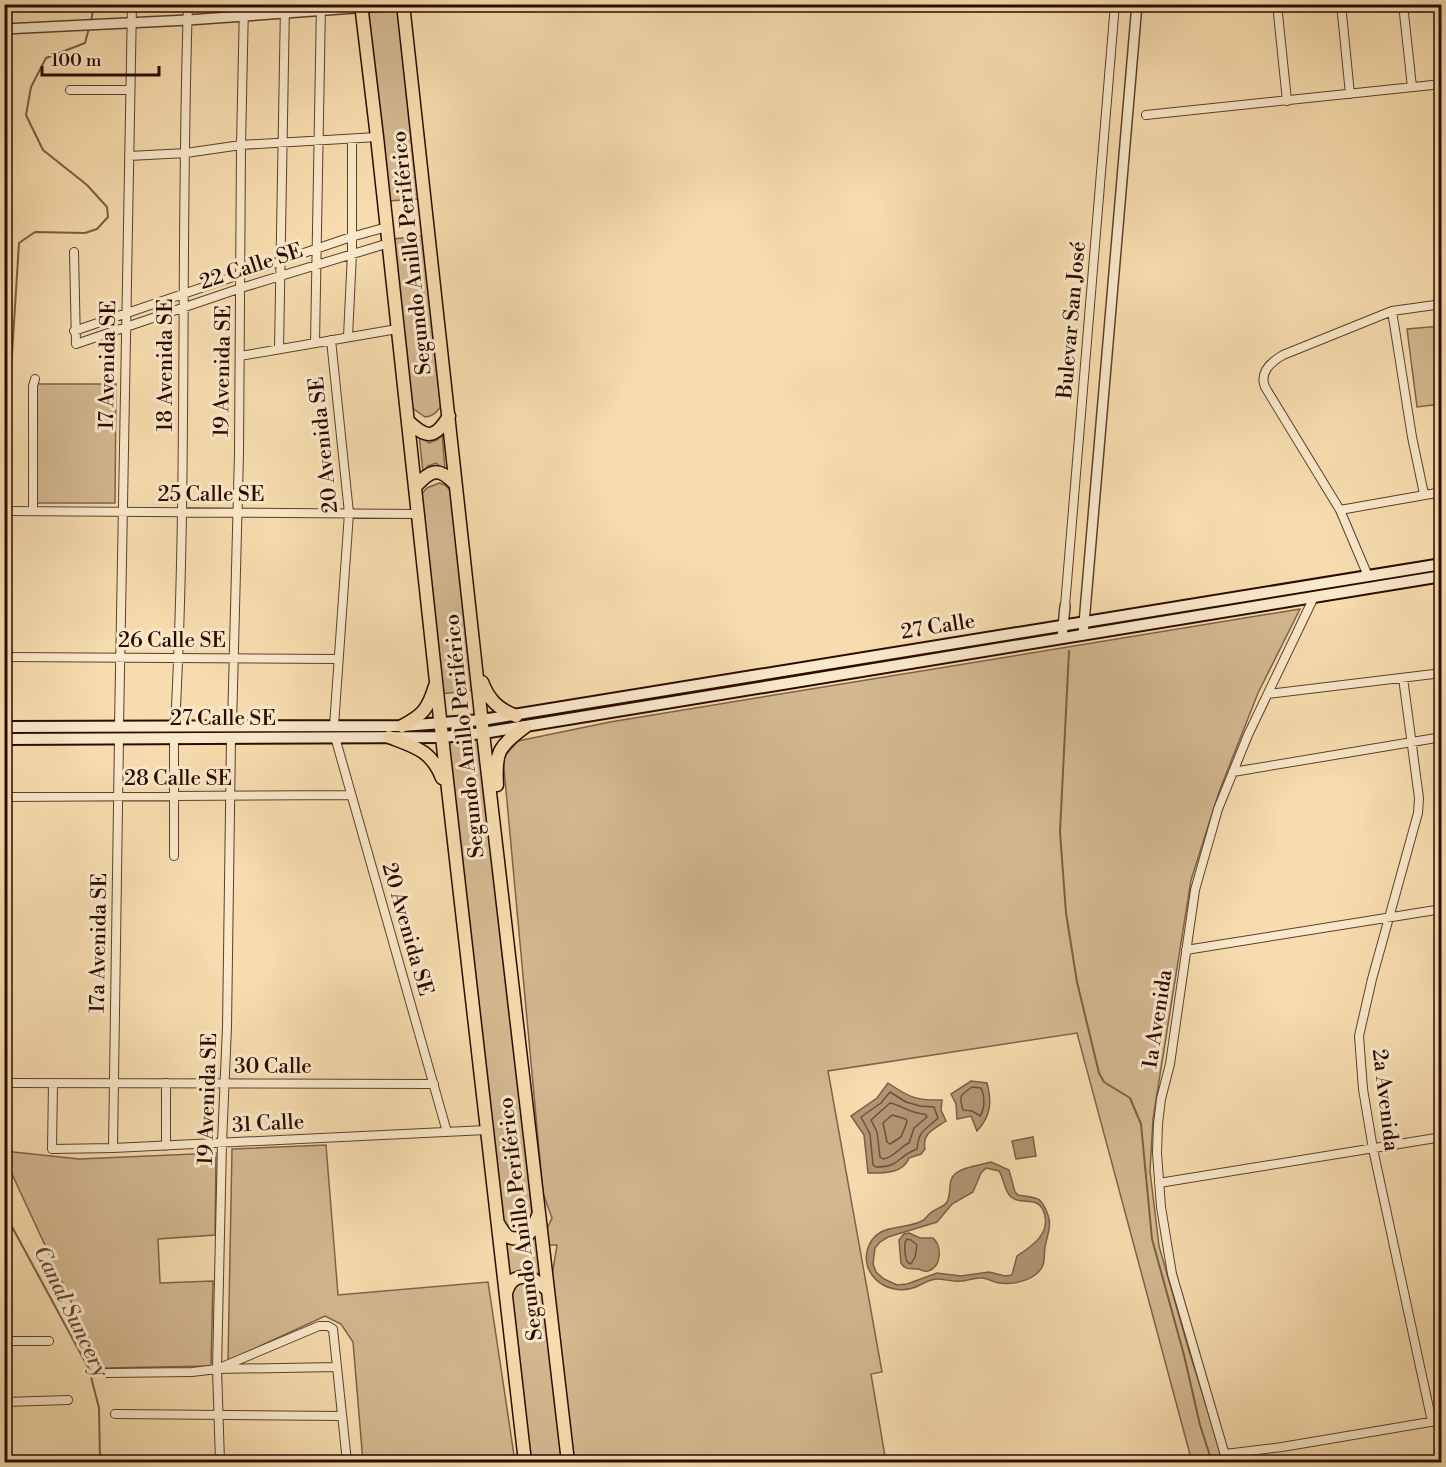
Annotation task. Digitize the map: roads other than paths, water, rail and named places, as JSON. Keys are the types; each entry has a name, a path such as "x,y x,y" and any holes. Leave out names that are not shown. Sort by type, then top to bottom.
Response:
{"main road":[{"name":"Segundo Anillo Periférico","path":"406,5 455,484 568,1462"},
{"name":"Segundo Anillo Periférico","path":"361,6 525,1462"},
{"path":"408,421 420,432 435,433 441,429 449,416"},
{"path":"415,487 424,477 439,472 446,474 455,484"},
{"name":"27 Calle","path":"483,727 516,716 1442,564"},
{"name":"27 Calle","path":"441,731 483,727 525,727 1442,576"},
{"path":"476,665 486,693 494,705 516,716"},
{"path":"402,726 425,711 436,682"},
{"name":"27 Calle SE","path":"4,727 232,726 334,731 389,737 441,731"},
{"name":"27 Calle SE","path":"4,739 231,738 402,726 441,731"},
{"path":"498,855 500,833 497,758 501,746 525,727"},
{"path":"389,737 418,748 433,759 448,792"},
{"path":"497,1222 505,1235 512,1239 525,1238 532,1230 539,1213"},
{"path":"505,1294 509,1283 523,1276 529,1276 548,1290"}],"street":[{"name":"17 Avenida SE","path":"119,726 132,4"},
{"name":"18 Avenida SE","path":"175,726 182,511 188,4"},
{"name":"19 Avenida SE","path":"232,726 242,274 241,145 244,4"},
{"name":"Bulevar San José","path":"1062,638 1115,4"},
{"name":"Bulevar San José","path":"1083,635 1137,4"},
{"path":"1277,4 1287,101"},
{"path":"1341,4 1350,94"},
{"path":"1403,4 1412,87"},
{"path":"4,29 244,16 285,8 406,5"},
{"path":"279,349 285,8"},
{"path":"315,343 321,8"},
{"path":"1146,115 1442,84"},
{"path":"70,90 130,90"},
{"path":"129,156 186,153 241,145 377,137"},
{"path":"348,337 352,253 352,140"},
{"name":"22 Calle SE","path":"387,227 351,237 74,331 76,344 241,288 388,243"},
{"path":"74,252 74,331"},
{"path":"1368,576 1340,510 1265,387 1264,374 1274,360 1392,311 1442,304"},
{"path":"1392,311 1424,494"},
{"path":"240,356 397,329"},
{"name":"20 Avenida SE","path":"331,340 350,513 334,731 447,1132"},
{"path":"33,511 33,386 35,379"},
{"path":"1340,510 1442,492"},
{"name":"25 Calle SE","path":"4,511 418,514"},
{"name":"1a Avenida","path":"1227,1462 1174,1285 1165,1240 1157,1153 1159,1116 1170,1064 1195,890 1218,809 1268,694 1314,597"},
{"name":"26 Calle SE","path":"4,657 338,659"},
{"path":"1268,694 1442,673"},
{"name":"2a Avenida","path":"1403,678 1419,798 1418,813 1372,979 1359,1036 1363,1089 1373,1149 1432,1422"},
{"path":"1233,772 1442,737"},
{"name":"17a Avenida SE","path":"113,1149 119,738"},
{"path":"174,738 174,856"},
{"name":"19 Avenida SE","path":"220,1462 217,1369 231,738"},
{"name":"28 Calle SE","path":"4,797 351,795"},
{"path":"1186,950 1442,909"},
{"name":"30 Calle","path":"4,1083 434,1084"},
{"path":"166,1083 166,1146"},
{"name":"31 Calle","path":"52,1084 52,1149 113,1149 486,1130"},
{"path":"1159,1183 1442,1137"},
{"path":"200,1462 347,1462 333,1329 328,1326 319,1326 217,1369"},
{"path":"4,1341 49,1341"},
{"path":"107,1374 337,1367"},
{"path":"4,1402 68,1400"},
{"path":"115,1414 342,1416"},
{"path":"1225,1454 1282,1447 1442,1420"}],"water":[{"path":"971,1081 987,1083 990,1096 988,1114 977,1131 971,1116 957,1119 956,1104 951,1094"},
{"path":"888,1083 913,1097 942,1100 941,1110 946,1121 927,1135 925,1149 921,1154 909,1158 902,1167 892,1172 868,1173 864,1135 851,1116 877,1098"},
{"path":"1033,1137 1036,1156 1016,1159 1012,1141"},
{"path":"991,1162 1009,1170 1015,1192 1018,1195 1038,1199 1046,1209 1049,1227 1044,1263 1040,1270 1030,1278 1011,1283 997,1283 979,1278 963,1281 937,1279 904,1290 893,1289 875,1279 866,1261 872,1240 882,1231 923,1220 947,1202 951,1179 956,1173 968,1167","holes":["986,1168 999,1171 1011,1197 1038,1204 1045,1216 1041,1235 1033,1245 1017,1256 1012,1275 1005,1276 989,1272 961,1276 937,1273 907,1284 897,1285 876,1272 873,1264 875,1248 880,1242 888,1237 937,1222 952,1204 973,1192 981,1173"]},
{"path":"909,1233 920,1238 933,1238 936,1242 939,1256 933,1269 925,1271 908,1269 901,1263 899,1240 904,1234"}],"waterway":[{"name":"Canal Suncery","path":"91,22 94,4"},
{"name":"Canal Suncery","path":"4,408 9,402 19,243 35,232 85,233 97,229 108,217 107,207 87,185 43,150 26,115 31,87 46,58 85,43 89,28"},
{"path":"1069,651 1060,832 1066,913 1077,982 1099,1073 1104,1082 1130,1098 1141,1124 1152,1239 1184,1355 1200,1425 1212,1462"},
{"name":"Canal Suncery","path":"4,1212 89,1369 99,1408 100,1462"}]}
